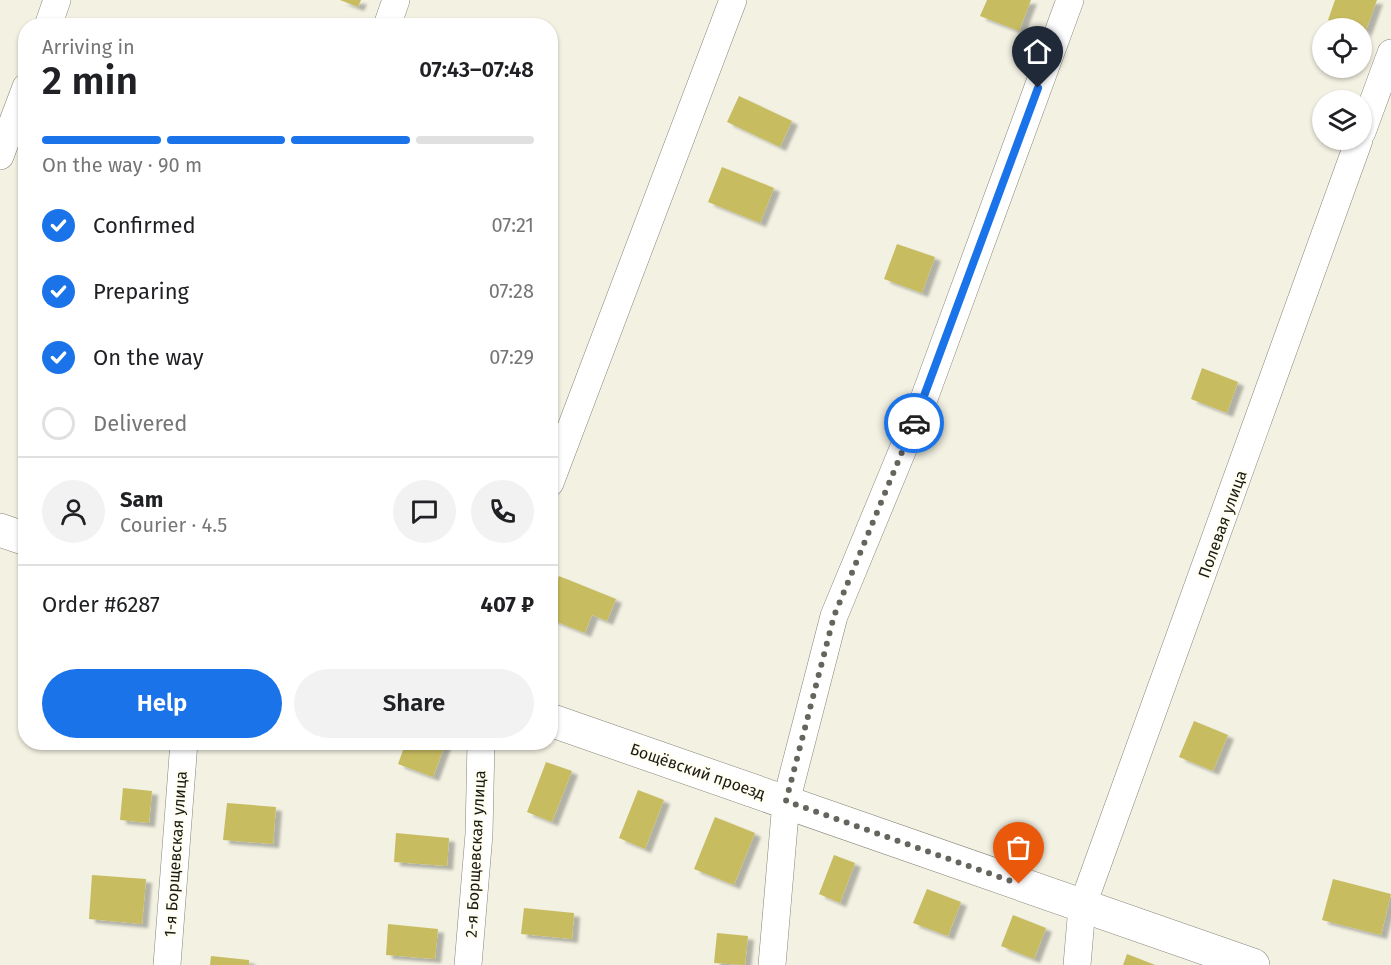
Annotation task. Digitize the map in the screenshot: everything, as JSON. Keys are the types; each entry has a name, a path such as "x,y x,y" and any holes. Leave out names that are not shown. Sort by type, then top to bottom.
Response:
{"street":[{"path":"51,18 57,0"},
{"path":"390,18 396,0"},
{"path":"558,462 733,0"},
{"path":"772,965 786,801 834,616 925,396 1070,0"},
{"path":"1372,105 1391,53"},
{"path":"0,156 18,108"},
{"name":"Полевая улица","path":"1077,965 1082,907 1355,150"},
{"path":"0,530 18,536"},
{"name":"Бощёвский проезд","path":"558,723 1253,965"},
{"name":"1-я Борщевская улица","path":"167,965 183,750"},
{"name":"2-я Борщевская улица","path":"468,965 479,834 481,750"}],"building":[{"path":"340,0 361,0 358,7"},
{"path":"987,0 1031,0 1019,31 980,16"},
{"path":"1335,0 1377,0 1370,18 1329,18"},
{"path":"739,96 792,121 780,147 727,122"},
{"path":"722,167 774,188 760,223 708,202"},
{"path":"897,244 935,257 922,293 884,279"},
{"path":"1202,368 1238,382 1227,413 1191,399"},
{"path":"559,576 616,599 607,621 592,615 585,633 558,622"},
{"path":"1194,721 1228,735 1213,771 1179,757"},
{"path":"403,750 443,750 433,777 398,764"},
{"path":"546,762 572,771 552,822 527,812"},
{"path":"123,788 152,791 149,823 120,820"},
{"path":"638,790 664,800 645,849 619,838"},
{"path":"227,803 276,807 273,844 223,840"},
{"path":"715,817 755,833 734,885 694,869"},
{"path":"396,833 449,838 447,866 394,862"},
{"path":"834,855 855,863 840,903 819,894"},
{"path":"92,875 146,879 142,924 89,919"},
{"path":"1333,879 1391,894 1381,935 1322,920"},
{"path":"927,889 961,902 948,936 913,923"},
{"path":"524,908 574,913 572,939 521,934"},
{"path":"1013,915 1046,928 1034,959 1001,946"},
{"path":"388,924 438,929 435,959 386,955"},
{"path":"717,933 748,936 745,965 714,963"},
{"path":"1127,954 1155,965 1123,965"},
{"path":"211,956 249,960 249,965 210,965"}],"way so far":[{"path":"914,423 834,616 786,801 1019,884"}],"route":[{"path":"914,423 1038,88"}]}
